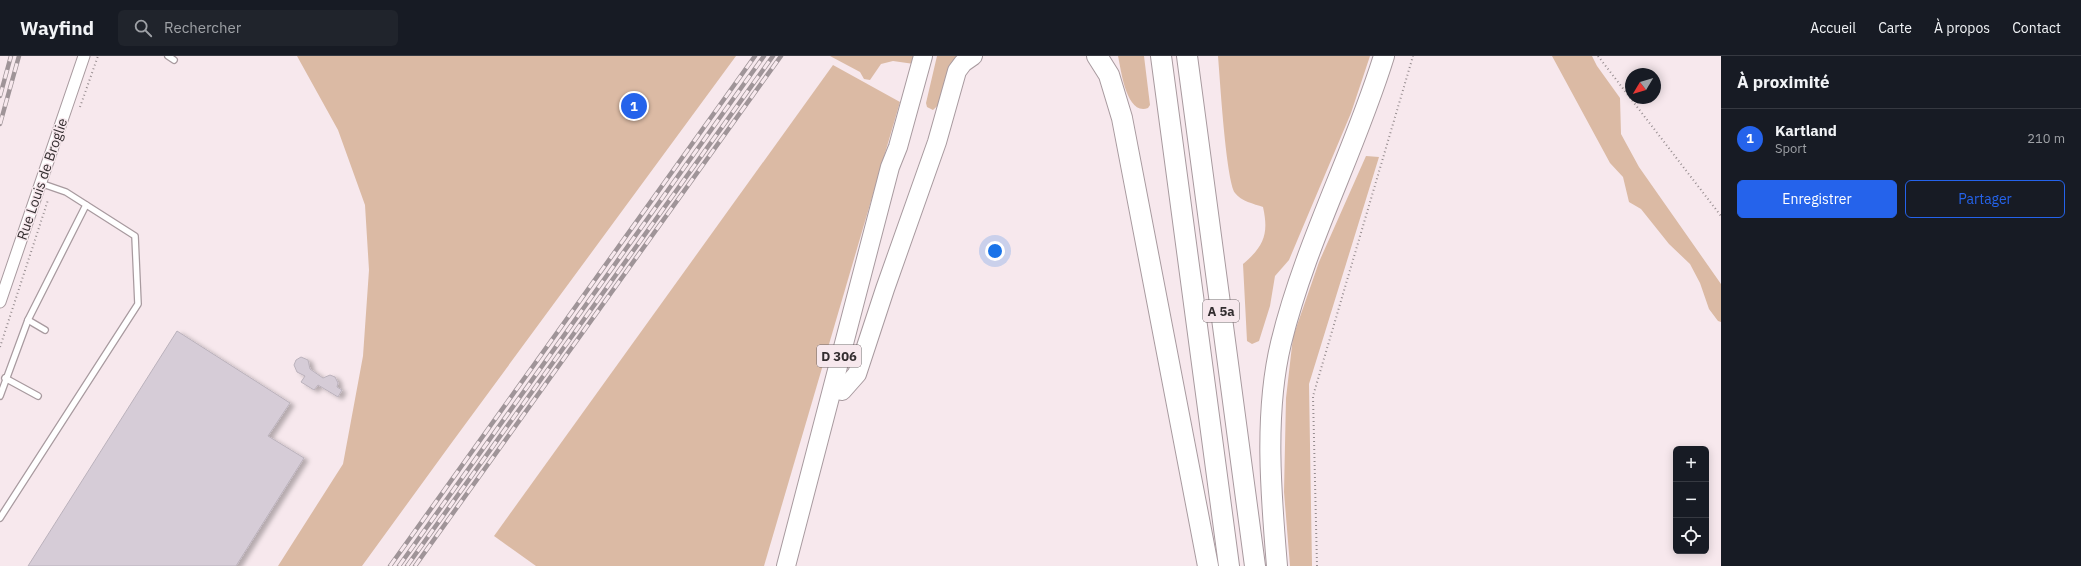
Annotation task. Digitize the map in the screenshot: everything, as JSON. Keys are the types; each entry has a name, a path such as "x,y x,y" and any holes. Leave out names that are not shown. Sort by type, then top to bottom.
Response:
{"highway":[{"path":"1097,56 1109,75 1122,118 1208,566"},
{"name":"A 5a","path":"1161,56 1229,566"},
{"name":"A 5a","path":"1187,56 1255,566"},
{"path":"1277,566 1272,504 1271,434 1273,398 1280,345 1294,295 1311,244 1353,143 1384,56"}],"main road":[{"name":"D 306","path":"786,566 855,294 890,166 898,147 923,56"},
{"path":"842,391 857,374 885,289 937,142 957,71 963,63 973,56"},
{"name":"D 306","path":"797,566 842,391 896,169 898,147"}],"street":[{"name":"Rue Louis de Broglie","path":"0,302 84,56"}],"lane":[{"path":"168,56 174,60"},
{"path":"0,518 138,304 135,236 66,192 40,183"},
{"path":"0,396 5,378 28,320 86,205"},
{"path":"28,320 46,330"},
{"path":"5,378 38,396"}],"path":[{"path":"78,114 98,56"},
{"path":"1317,566 1313,396 1413,56"},
{"path":"1598,56 1721,216"},
{"path":"0,347 52,187"}],"shaded area":[{"path":"297,56 736,56 362,566 278,566 343,464 363,356 369,270 365,205 338,130"},
{"path":"830,56 918,56 914,64 893,61 881,64 870,80 864,79 860,72"},
{"path":"937,56 956,56 946,93 943,99 933,110 927,107 926,103"},
{"path":"1118,56 1144,56 1150,105 1148,108 1141,109 1134,105 1126,90"},
{"path":"1218,56 1370,56 1351,113 1289,260 1275,276 1270,306 1259,341 1252,344 1247,341 1243,264 1256,251 1263,239 1265,232 1265,216 1263,207 1248,202 1238,196 1235,193 1232,184 1226,150"},
{"path":"1552,56 1592,56 1597,66 1620,98 1621,134 1639,167 1721,284 1721,322 1718,321 1709,309 1700,283 1690,264 1669,244 1641,209 1629,202 1623,177 1610,163"},
{"path":"833,65 900,102 764,566 536,566 494,536"},
{"path":"1366,156 1379,157 1309,384 1312,566 1290,566 1284,492 1286,398 1293,337 1319,262"}],"building":[{"path":"177,331 290,403 268,436 304,458 236,566 28,566"},
{"path":"301,357 308,360 310,369 323,378 330,375 335,377 338,383 337,387 342,390 338,397 318,385 314,390 301,382 305,376 297,372 294,365 296,360"}],"railway":[{"path":"0,96 11,56"},
{"path":"0,124 19,56"},
{"path":"390,566 755,56"},
{"path":"399,566 764,56"},
{"path":"407,566 773,56"},
{"path":"415,566 781,56"}],"place":[{"name":"Kartland","path":"634,106"}]}
